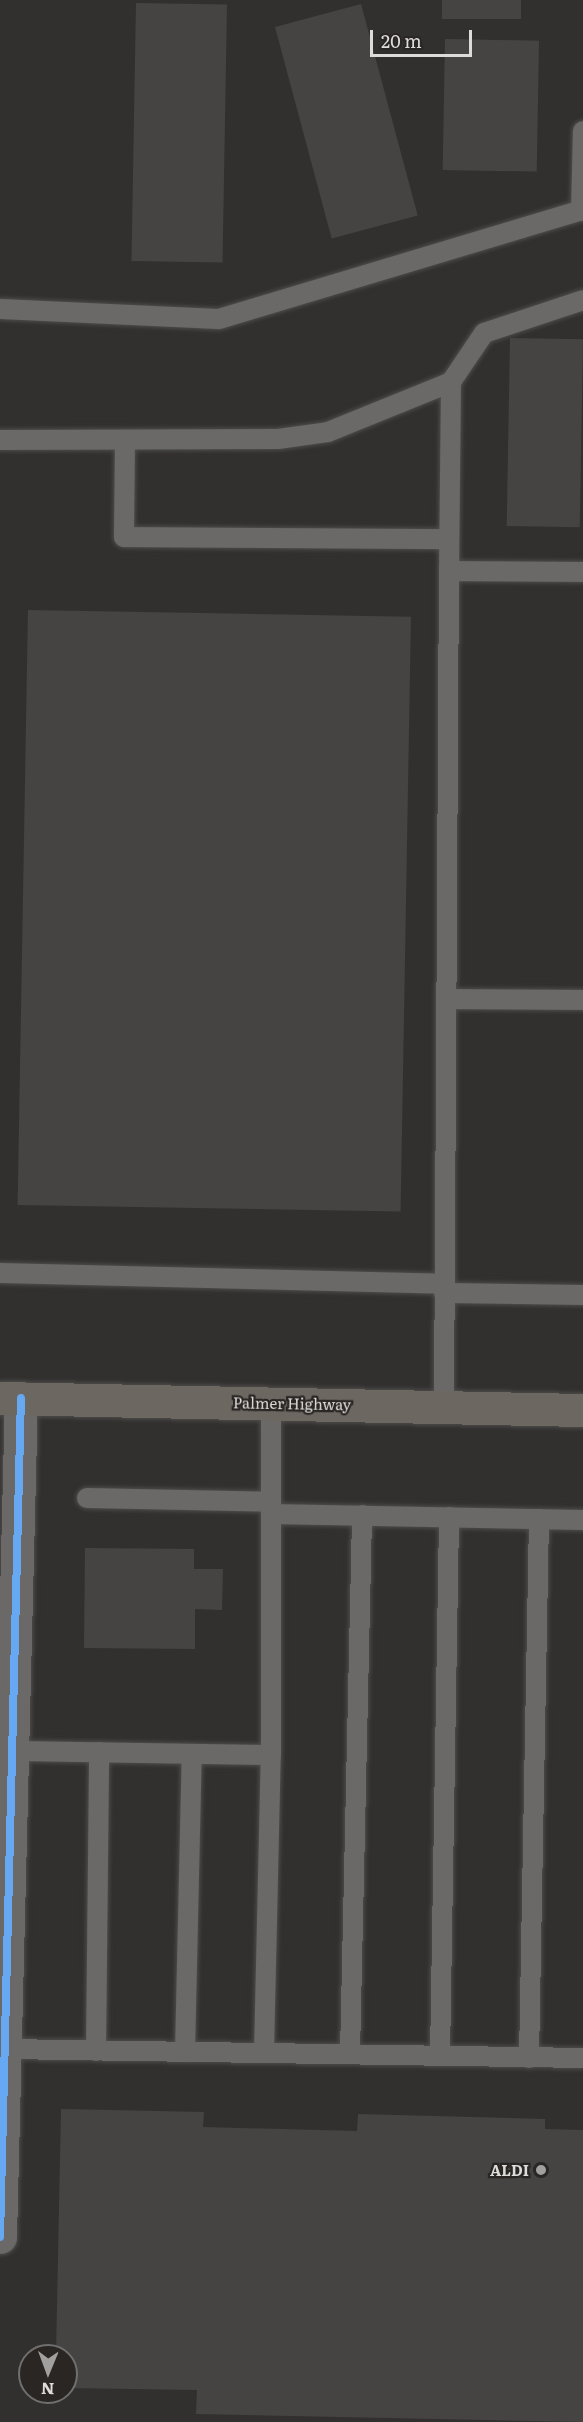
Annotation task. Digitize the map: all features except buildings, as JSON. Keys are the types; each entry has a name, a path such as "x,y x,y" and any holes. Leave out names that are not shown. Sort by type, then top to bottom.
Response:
{"main road":[{"name":"Palmer Highway","path":"10,1398 583,1410"}],"street":[{"path":"0,2237 8,1743 10,1398"}],"lane":[{"path":"0,309 219,319 582,211 583,130"},
{"path":"444,1406 451,382 484,333 583,300"},
{"path":"0,440 278,439 328,432 451,382"},
{"path":"125,440 124,537 449,539"},
{"path":"449,571 583,572"},
{"path":"446,999 583,1000"},
{"path":"0,1273 583,1295"},
{"path":"264,2054 271,1755 271,1403"},
{"path":"87,1498 362,1515 583,1520"},
{"path":"350,2054 362,1515"},
{"path":"440,2056 448,1517"},
{"path":"530,2058 539,1519"},
{"path":"8,1743 99,1752 271,1755"},
{"path":"96,2050 99,1752"},
{"path":"185,2052 192,1754"},
{"path":"3,2063 96,2050 583,2058"}],"cycle path":[{"path":"0,2237 21,1398"}],"place":[{"name":"ALDI","path":"541,2170"}]}
